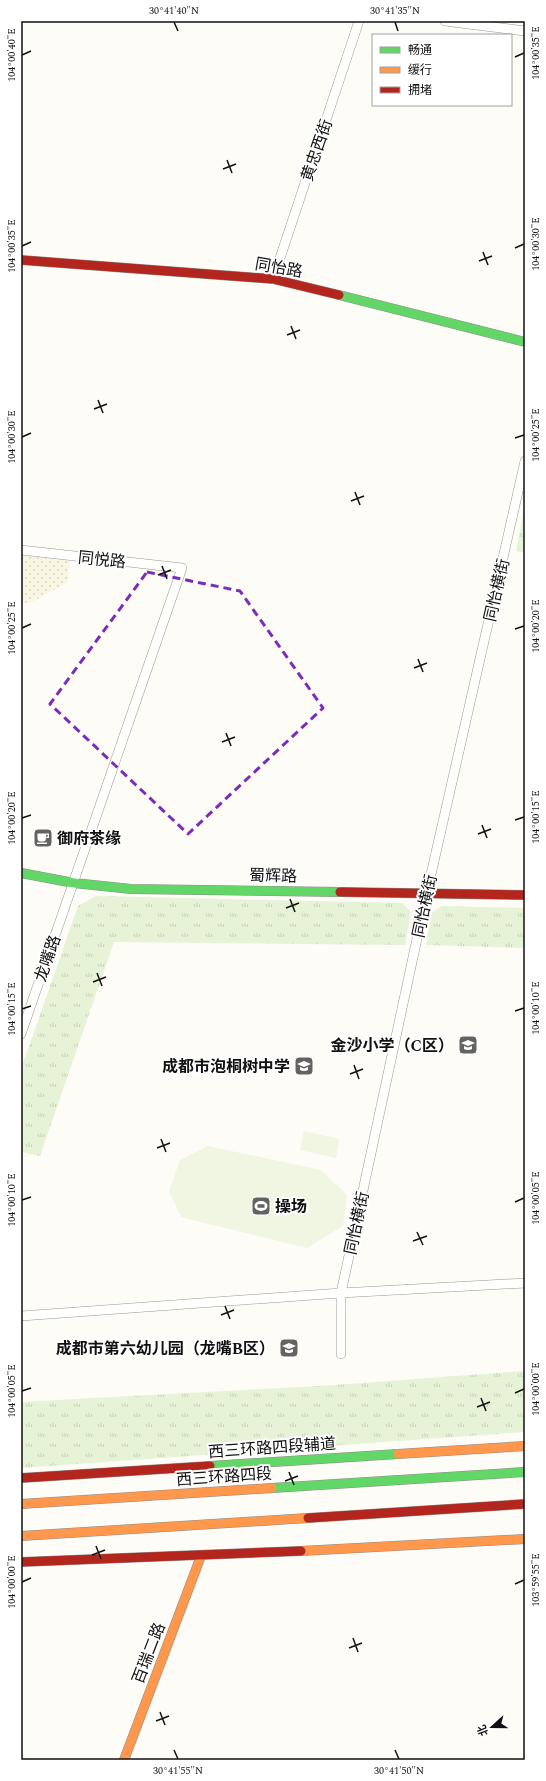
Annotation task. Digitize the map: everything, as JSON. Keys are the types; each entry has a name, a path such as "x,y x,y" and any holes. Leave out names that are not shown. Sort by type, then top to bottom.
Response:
{"main road":[{"name":"同怡路","path":"21,260 273,279 525,342"},
{"name":"蜀辉路","path":"21,873 74,883 131,889 427,892 525,895"},
{"name":"西三环路四段辅道","path":"21,1478 525,1446"},
{"name":"西三环路四段","path":"21,1504 525,1472"},
{"path":"21,1536 525,1504"},
{"path":"21,1562 201,1556 525,1539"},
{"name":"百瑞二路","path":"124,1760 201,1556"}],"street":[{"name":"黄忠西街","path":"273,279 360,21"},
{"path":"445,21 525,31"},
{"name":"同怡横街","path":"341,1354 341,1293 427,892 525,461"},
{"name":"同悦路","path":"21,550 182,568"},
{"name":"龙嘴路","path":"21,1034 182,568"},
{"path":"21,1316 341,1293 525,1283"}],"highlighted area":[{"path":"147,572 240,591 323,708 188,834 50,704"}],"shaded area":[{"path":"21,555 70,561 68,582 30,603 21,602"}],"green space":[{"path":"525,505 525,553 516,551"},
{"path":"96,896 402,903 411,912 405,945 114,942 40,1156 21,1152 21,1069 78,906"},
{"path":"442,906 525,908 525,948 426,945 432,913"},
{"path":"304,1131 339,1139 336,1158 300,1150"},
{"name":"操场","path":"208,1146 321,1170 347,1195 343,1226 307,1248 181,1217 169,1191 180,1160"},
{"path":"525,1371 525,1432 21,1468 21,1402 335,1385"}],"traffic: fast":[{"path":"339,295 525,342"},
{"path":"21,873 74,883 131,889 340,892"},
{"path":"210,1466 398,1454"},
{"path":"272,1488 525,1472"}],"traffic: slow":[{"path":"398,1454 525,1446"},
{"path":"21,1504 272,1488"},
{"path":"21,1536 308,1518"},
{"path":"301,1551 525,1539"},
{"path":"124,1760 201,1556"}],"traffic: jam":[{"path":"21,260 273,279 339,295"},
{"path":"340,892 525,895"},
{"path":"21,1478 210,1466"},
{"path":"308,1518 525,1504"},
{"path":"21,1562 301,1551"}],"place":[{"name":"御府茶缘","path":"43,838"},
{"name":"金沙小学（C区）","path":"468,1045"},
{"name":"成都市泡桐树中学","path":"304,1066"},
{"name":"操场","path":"261,1206"},
{"name":"成都市第六幼儿园（龙嘴B区）","path":"289,1348"}]}
